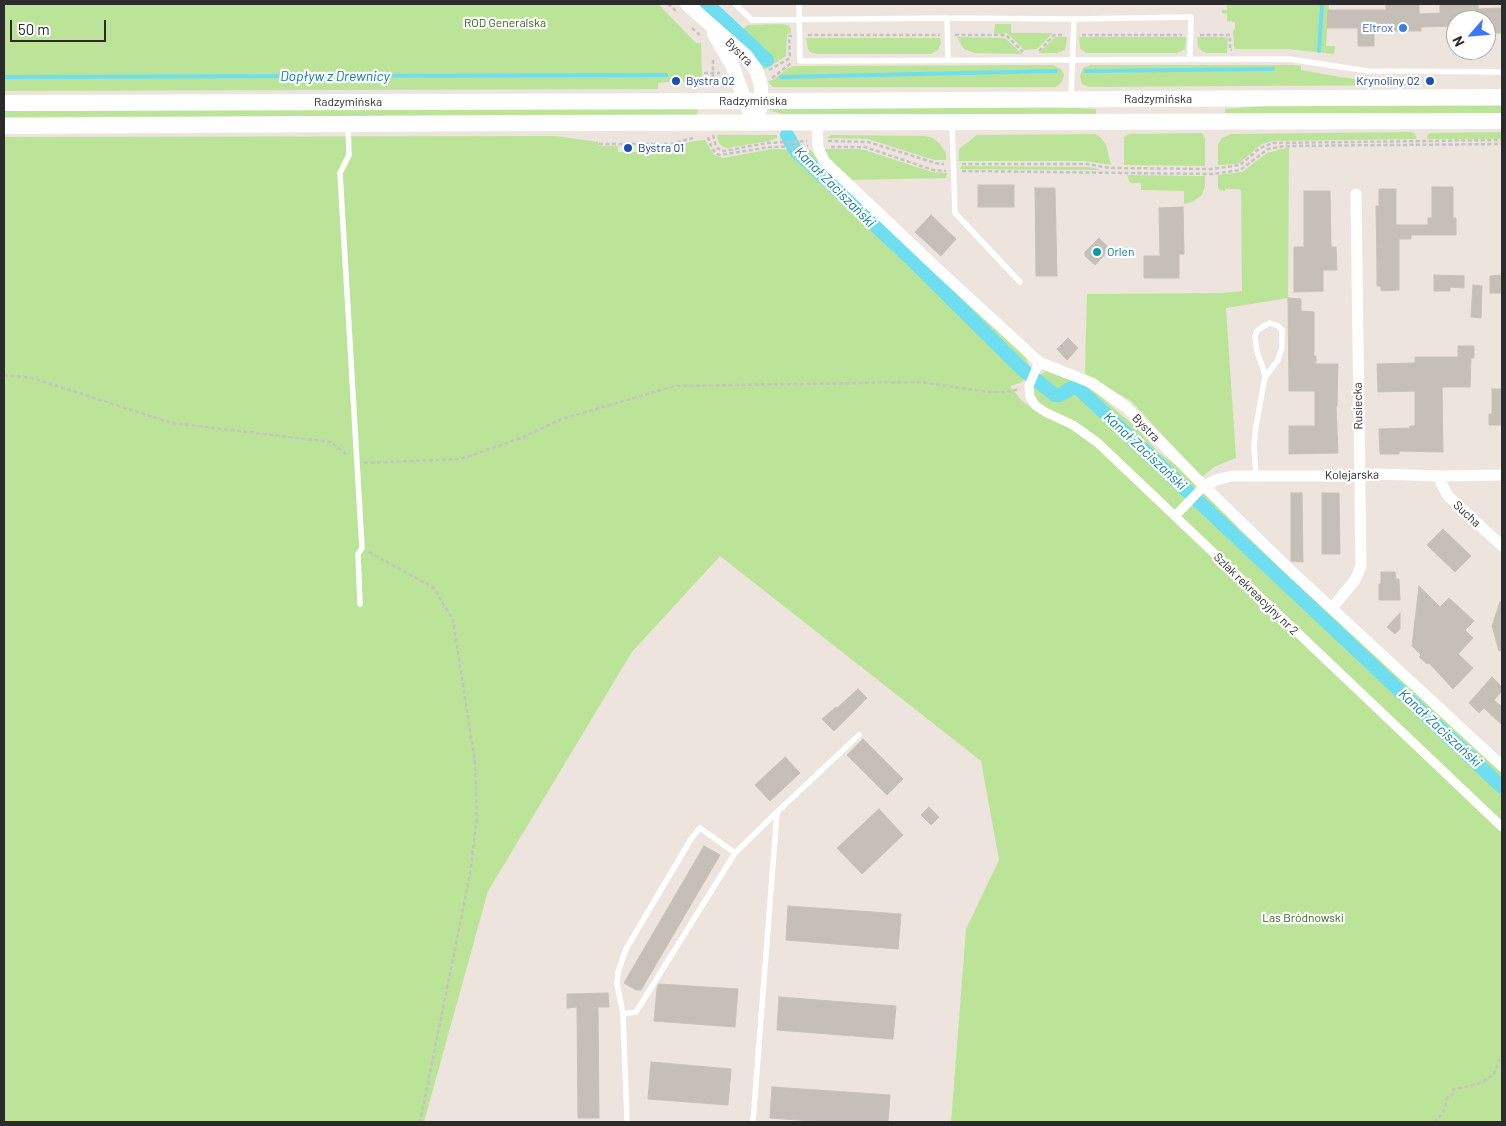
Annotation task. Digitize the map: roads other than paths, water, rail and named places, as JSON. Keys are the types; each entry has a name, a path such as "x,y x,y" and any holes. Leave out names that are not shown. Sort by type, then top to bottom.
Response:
{"main road":[{"name":"Radzymińska","path":"4,103 713,97 761,100 1502,97"},
{"name":"Radzymińska","path":"4,126 1502,121"}],"street":[{"name":"Bystra","path":"687,4 746,56 753,65 760,82 761,100 760,109 753,123"},
{"name":"Bystra","path":"707,22 727,55 728,75 732,84 728,92 721,98 713,97"},
{"name":"Bystra","path":"728,75 744,100 753,123"},
{"name":"Bystra","path":"817,122 818,144 824,161 843,180 1039,362 1092,383 1126,408 1201,489 1502,766"},
{"name":"Rusiecka","path":"1332,608 1355,580 1361,566 1356,194"},
{"name":"Szlak rekreacyjny nr 2","path":"1039,362 1030,380 1030,397 1036,406 1046,413 1073,425 1091,438 1502,828"},
{"name":"Kolejarska","path":"1201,489 1216,480 1232,476 1502,475"},
{"name":"Sucha","path":"1441,476 1441,482 1448,496 1502,546"},
{"path":"1175,516 1201,489"}],"lane":[{"path":"735,4 752,20 1191,17 1190,59"},
{"path":"798,4 800,61 1289,59 1367,71 1502,72"},
{"path":"947,18 948,60"},
{"path":"1071,99 1074,18"},
{"path":"952,122 955,213 1020,282"},
{"path":"348,124 349,154 340,173 362,548 358,554 360,604"},
{"path":"1256,476 1254,446 1265,377 1257,352 1255,336 1256,331 1270,323 1282,330 1282,347 1278,360 1265,377"},
{"path":"623,1014 636,1012 735,853 859,735"},
{"path":"753,1122 777,812"},
{"path":"627,1122 623,1014 617,984 618,972 626,949 700,828 735,853"}],"waterway":[{"name":"Kanał Zaciszański","path":"707,4 767,60"},
{"path":"1319,51 1322,4"},
{"path":"1086,71 1273,69"},
{"path":"781,77 1056,71"},
{"name":"Dopływ z Drewnicy","path":"4,77 666,75"},
{"name":"Kanał Zaciszański","path":"787,135 796,151 912,260 1022,369 1055,395 1060,395 1073,387 1079,389 1502,787"}],"place":[{"name":"Eltrox","path":"1403,28"},
{"name":"Bystra 02","path":"676,81"},
{"name":"Krynoliny 02","path":"1430,81"},
{"name":"Bystra 01","path":"628,148"},
{"name":"Orlen","path":"1097,252"}],"park label":[{"name":"ROD Generalska","path":"505,23"},
{"name":"Las Bródnowski","path":"1303,918"}]}
